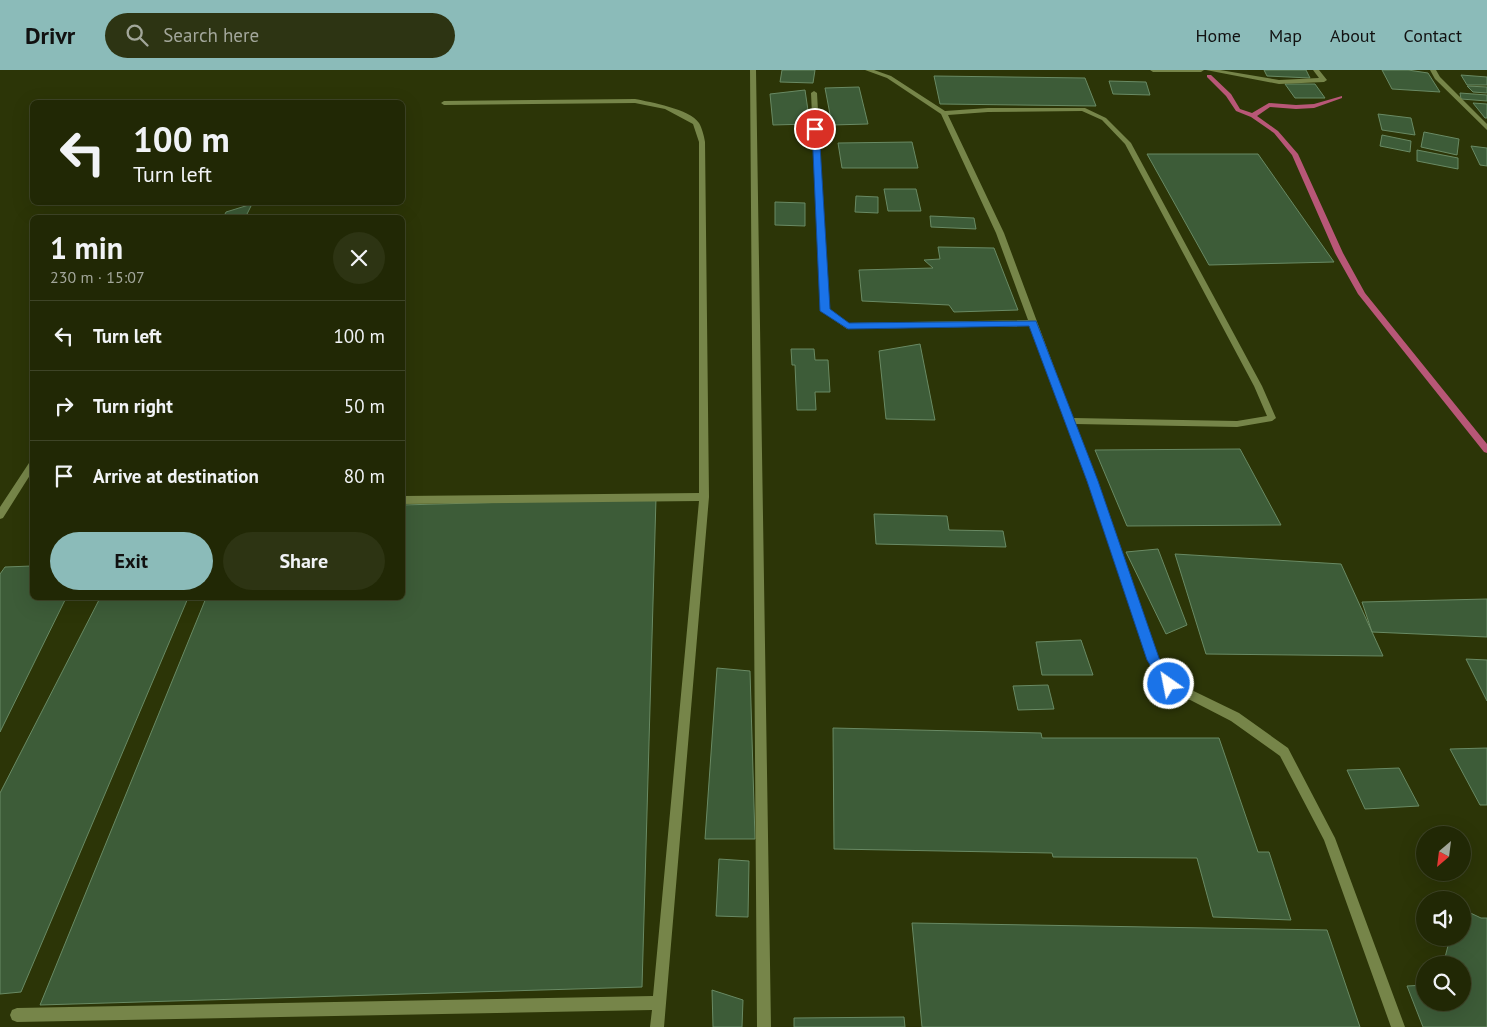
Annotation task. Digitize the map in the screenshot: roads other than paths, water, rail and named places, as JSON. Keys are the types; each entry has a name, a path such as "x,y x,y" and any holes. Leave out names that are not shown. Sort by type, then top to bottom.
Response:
{"street":[{"path":"753,70 764,1027"},
{"path":"868,70 889,77 944,113 1000,233 1092,481 1153,660 1169,684 1235,718 1284,752 1329,838 1398,1027"},
{"path":"1153,70 1201,70"},
{"path":"1208,70 1279,82 1324,80 1316,70"},
{"path":"1433,70 1438,78 1487,128"},
{"path":"814,93 825,311 848,326 1033,323"},
{"path":"444,103 635,102 667,108 696,123 702,142 704,497 657,1027"},
{"path":"944,113 988,110 1082,109 1104,119 1128,143 1258,386 1272,418 1237,424 1069,421"},
{"path":"0,515 30,468"},
{"path":"405,500 704,497"},
{"path":"17,1015 658,1003"}],"waterway":[{"path":"1209,76 1229,95 1238,110 1253,116"},
{"path":"1253,116 1269,105 1314,106 1340,97"},
{"path":"1253,116 1276,132 1295,154 1339,253 1362,294 1487,450"}]}
